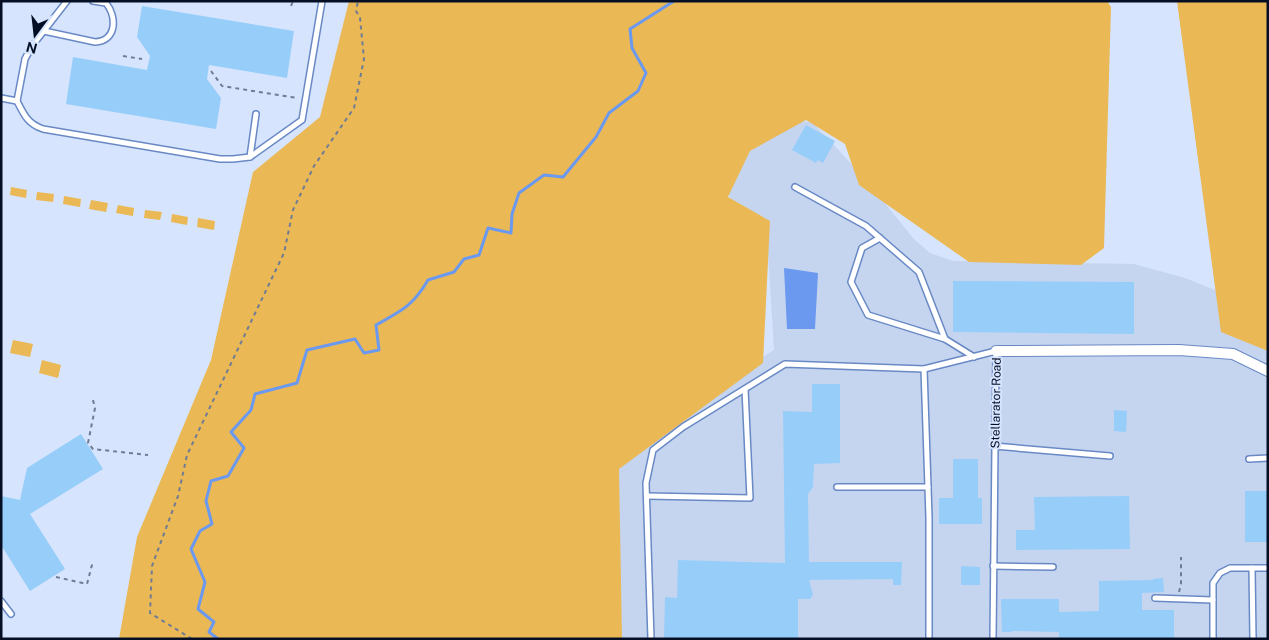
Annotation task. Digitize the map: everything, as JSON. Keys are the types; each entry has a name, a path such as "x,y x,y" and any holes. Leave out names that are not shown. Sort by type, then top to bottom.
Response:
{"street":[{"name":"Stellarator Road","path":"996,351 1179,350 1233,354 1268,371"}],"lane":[{"path":"67,1 32,46 25,59 17,101 26,119 33,126 43,129 220,158 250,157 302,120 322,1"},
{"path":"44,31 102,42 112,31 113,16 106,4 93,1"},
{"path":"1,98 17,101"},
{"path":"250,157 256,114"},
{"path":"795,187 866,226 919,272 945,339"},
{"path":"880,238 862,248 851,282 868,315 945,339 974,357"},
{"path":"651,639 646,483 653,450 683,427 785,364 924,369 996,351"},
{"name":"Stellarator Road","path":"993,639 996,351"},
{"path":"924,369 928,487 928,639"},
{"path":"647,496 750,498 745,389"},
{"path":"994,446 1110,456"},
{"path":"1249,459 1268,458"},
{"path":"837,487 928,487"},
{"path":"994,566 1053,566"},
{"path":"1213,639 1213,584 1220,573 1230,568 1268,568"},
{"path":"1252,568 1253,639"},
{"path":"1155,598 1213,600"},
{"path":"1,601 11,614"}],"path":[{"path":"291,6 293,1"},
{"path":"192,639 150,613 152,566 178,496 187,455 284,252 293,210 314,166 354,108 364,59 360,18 356,11 358,1"},
{"path":"123,56 142,59"},
{"path":"211,71 222,86 297,98"},
{"path":"93,400 95,408 88,443 93,449 148,455"},
{"path":"1177,599 1181,584 1182,557"},
{"path":"56,577 87,584 93,560"}],"shaded area":[{"path":"349,1 1107,1 1111,7 1104,248 1081,265 969,262 859,185 845,144 806,120 750,151 728,197 770,221 763,363 619,469 622,639 119,639 137,537 211,360 253,172 320,117"},
{"path":"1177,1 1268,1 1268,351 1221,332"},
{"path":"794,120 813,123 862,175 913,238 930,253 953,261 1134,264 1185,278 1220,292 1268,317 1268,639 544,639 627,443 774,350 767,238 745,220 729,196 725,174 731,145"},
{"path":"11,187 27,190 26,198 10,195"},
{"path":"37,192 54,194 53,202 36,200"},
{"path":"64,196 81,199 80,207 63,204"},
{"path":"91,200 108,203 106,212 89,209"},
{"path":"118,205 134,208 133,216 116,213"},
{"path":"145,210 162,212 160,220 144,218"},
{"path":"172,214 188,217 187,225 171,222"},
{"path":"198,218 215,221 214,230 197,227"},
{"path":"13,340 33,344 30,357 10,353"},
{"path":"42,360 61,365 58,378 39,373"}],"water":[{"path":"784,268 818,273 815,329 787,329"}],"building":[{"path":"142,6 294,31 287,78 209,65 207,79 221,98 216,129 66,104 73,57 147,70 150,56 137,37"},
{"path":"806,125 835,141 823,163 818,160 816,163 792,150"},
{"path":"953,281 1134,282 1134,334 953,332"},
{"path":"812,384 840,384 840,463 814,464 813,487 808,494 809,562 902,562 901,585 893,585 893,579 809,580 813,595 810,599 798,599 798,639 664,639 665,597 677,598 678,560 785,563 783,411 812,412"},
{"path":"1114,410 1127,411 1126,432 1114,431"},
{"path":"81,434 103,469 30,514 65,569 30,591 1,545 1,496 20,500 27,468"},
{"path":"953,459 978,459 978,498 982,498 982,524 939,524 939,498 953,498"},
{"path":"1245,491 1268,491 1268,542 1245,542"},
{"path":"1129,496 1130,549 1016,550 1016,530 1035,530 1034,497"},
{"path":"961,566 980,567 980,585 961,585"},
{"path":"1163,578 1164,592 1142,593 1142,610 1174,610 1174,639 1059,639 1059,632 1002,632 1001,599 1059,599 1059,612 1099,611 1099,581 1153,580"}],"waterway":[{"path":"218,639 209,632 214,622 198,609 205,582 191,549 200,531 212,524 206,501 211,481 228,476 244,448 231,432 251,410 255,394 297,383 307,350 355,339 364,353 379,350 376,325 393,316 412,302 428,280 454,272 464,259 479,255 488,228 511,233 512,214 519,193 544,175 563,177 596,137 609,113 638,91 646,73 632,48 630,29 674,1"}]}
